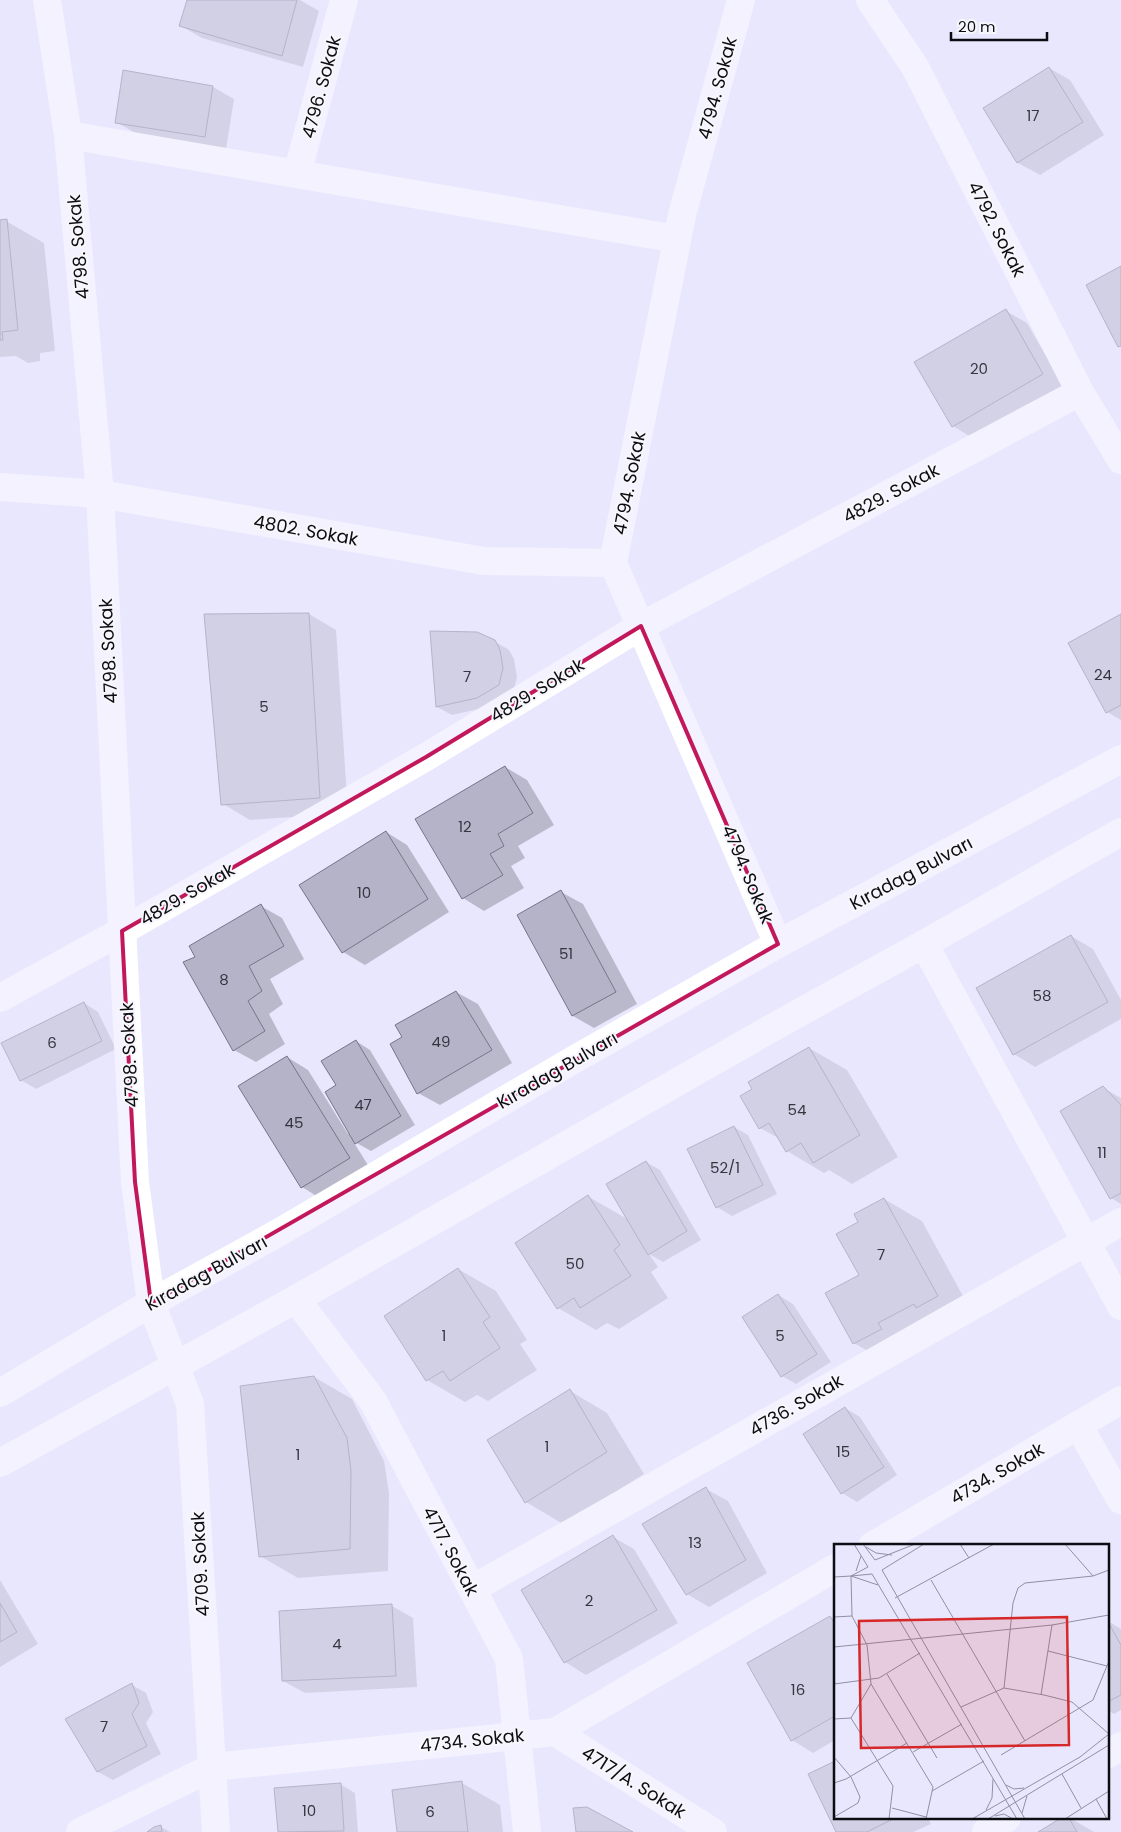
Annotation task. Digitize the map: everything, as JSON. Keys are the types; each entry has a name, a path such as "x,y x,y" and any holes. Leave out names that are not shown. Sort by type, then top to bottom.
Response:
{"street":[{"name":"4798. Sokak","path":"48,0 68,135 100,494 135,1182 151,1303"},
{"name":"4796. Sokak","path":"297,174 344,0"},
{"name":"4794. Sokak","path":"741,0 682,215 614,563 778,944"},
{"name":"4792. Sokak","path":"870,0 914,67 1080,392 1121,460"},
{"path":"68,135 677,239"},
{"name":"4829. Sokak","path":"0,998 122,931 426,757 641,626 1080,392"},
{"name":"4802. Sokak","path":"0,487 100,494 484,561 614,563"},
{"name":"Kıradag Bulvarı","path":"0,1393 151,1303 278,1233 778,944 1121,759"},
{"path":"0,1464 296,1299 1121,832"},
{"path":"924,944 1121,1306"},
{"name":"4736. Sokak","path":"472,1589 1121,1222"},
{"name":"4717. Sokak","path":"296,1299 373,1401 509,1659 527,1832"},
{"name":"4709. Sokak","path":"151,1303 190,1404 216,1832"},
{"name":"4734. Sokak","path":"875,1544 1121,1400"},
{"path":"1078,1425 1121,1500"},
{"name":"4734. Sokak","path":"80,1832 213,1767 555,1732 834,1569"},
{"name":"4717/A. Sokak","path":"555,1732 713,1832"},
{"path":"1108,1753 1121,1746"},
{"path":"986,1832 1004,1820"}],"highlighted area":[{"path":"641,626 778,944 151,1303 135,1182 122,931 426,757"}],"building":[{"path":"187,0 297,0 282,56 179,26"},
{"path":"1049,67 1083,122 1017,163 983,108"},
{"path":"123,70 213,86 205,137 115,123"},
{"path":"7,219 18,330 2,332 3,340 0,340 0,220"},
{"path":"1121,266 1121,346 1118,347 1086,285"},
{"path":"1006,309 1043,374 952,427 914,362"},
{"path":"309,613 320,798 221,805 204,614"},
{"path":"1121,614 1121,705 1106,713 1068,643"},
{"path":"430,631 477,632 495,640 500,650 503,668 499,685 477,698 436,707"},
{"path":"505,766 533,813 498,834 504,846 490,854 503,875 462,899 415,819"},
{"path":"386,831 428,899 342,953 299,885"},
{"path":"561,890 616,992 572,1016 517,915"},
{"path":"261,904 284,946 249,966 262,991 248,1001 265,1031 233,1051 183,962 195,957 189,946"},
{"path":"1071,935 1108,1002 1013,1055 976,988"},
{"path":"456,991 492,1050 417,1094 390,1044 402,1037 395,1025"},
{"path":"84,1002 102,1041 20,1081 1,1043"},
{"path":"356,1040 401,1116 355,1144 325,1092 336,1085 321,1061"},
{"path":"809,1047 860,1135 813,1163 801,1143 786,1152 769,1123 759,1129 740,1096 752,1089 748,1082"},
{"path":"287,1056 350,1158 301,1188 238,1086"},
{"path":"1103,1086 1121,1105 1121,1193 1110,1199 1060,1111"},
{"path":"734,1126 763,1185 716,1208 687,1149"},
{"path":"646,1161 687,1231 648,1255 606,1184"},
{"path":"588,1195 620,1245 614,1250 631,1276 580,1308 574,1298 557,1309 515,1243"},
{"path":"884,1198 938,1296 916,1308 914,1304 878,1323 882,1329 853,1344 825,1293 859,1275 836,1234 858,1222 854,1214"},
{"path":"458,1268 490,1317 483,1322 500,1348 450,1381 443,1371 426,1381 384,1316"},
{"path":"778,1294 817,1354 781,1377 742,1317"},
{"path":"314,1376 347,1438 351,1471 350,1549 259,1557 240,1386"},
{"path":"570,1389 607,1452 525,1503 487,1440"},
{"path":"845,1407 884,1467 841,1494 803,1434"},
{"path":"706,1487 746,1560 686,1595 642,1524"},
{"path":"613,1535 657,1610 564,1663 521,1590"},
{"path":"0,1603 17,1632 0,1642"},
{"path":"392,1604 396,1676 282,1681 279,1611"},
{"path":"830,1616 834,1622 834,1717 791,1741 747,1663"},
{"path":"1108,1622 1121,1645 1121,1695 1108,1702"},
{"path":"132,1683 139,1703 132,1714 147,1746 97,1772 65,1719"},
{"path":"834,1761 834,1820 891,1820 867,1832 836,1832 808,1774"},
{"path":"462,1781 468,1832 397,1832 392,1790"},
{"path":"341,1783 344,1831 278,1832 274,1788"},
{"path":"587,1807 633,1832 576,1832 573,1808"},
{"path":"1058,1820 1070,1820 1077,1832 1038,1832"},
{"path":"161,1825 162,1832 147,1832 154,1827"}]}
